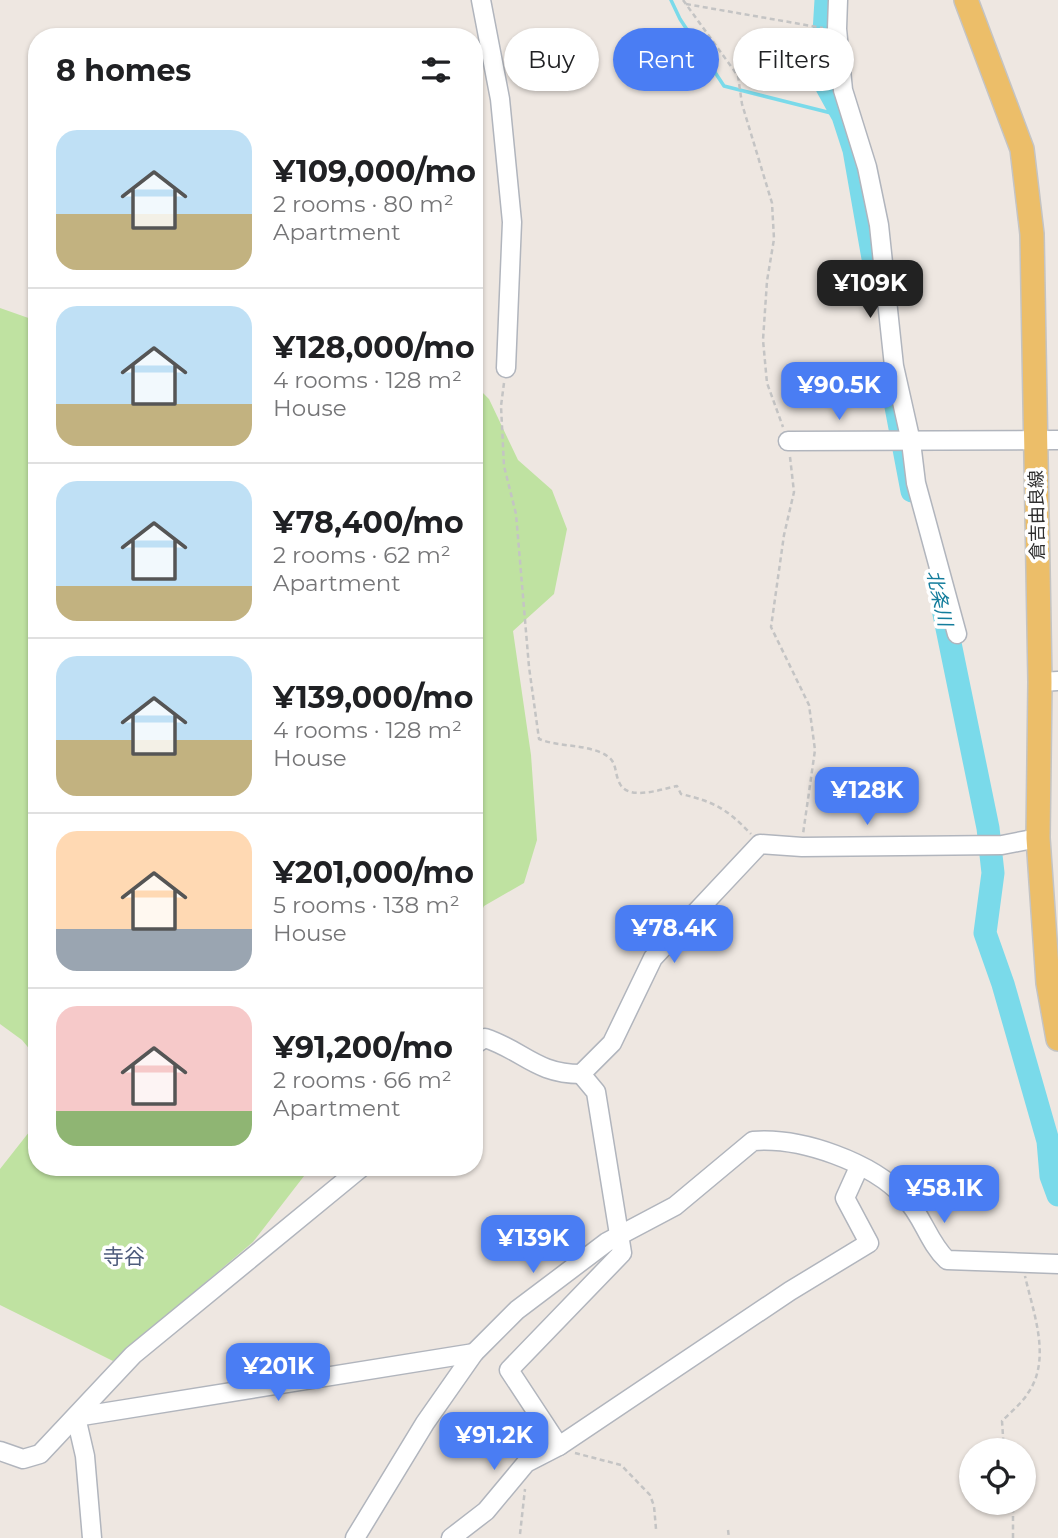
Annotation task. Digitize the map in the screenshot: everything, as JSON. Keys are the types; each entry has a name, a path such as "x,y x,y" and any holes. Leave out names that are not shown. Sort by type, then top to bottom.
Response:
{"main road":[{"name":"倉吉由良線","path":"966,0 1022,149 1032,234 1047,440 1049,682 1038,838 1058,1040"}],"street":[{"path":"481,0 500,99 512,222 506,368"},
{"path":"837,28 838,0"},
{"path":"843,91 867,167 879,225 894,366 911,442 916,483 957,634"},
{"path":"788,441 1047,440"},
{"path":"581,1074 612,1043 653,958 760,844 802,847 1002,845 1038,838"},
{"path":"483,1039 504,1044 548,1071 581,1074 596,1092 622,1253 509,1370 559,1446"},
{"path":"355,1538 425,1423 474,1353 517,1310 621,1234 675,1206 753,1141 769,1140 816,1148 887,1182 907,1199 936,1250 947,1260 1058,1264"},
{"path":"451,1538 486,1511 526,1463 559,1446 790,1291 869,1243 845,1198 859,1167"},
{"path":"0,1451 23,1458 40,1454 133,1355 351,1176"},
{"path":"76,1417 474,1353"},
{"path":"76,1417 85,1456 92,1538"}],"path":[{"path":"684,2 825,28"},
{"path":"684,2 738,76 742,104 772,202 774,239 766,281 763,340 767,383 788,441 794,492 784,535 771,627 809,705 815,750 802,847"},
{"path":"506,368 501,407 504,466 516,514 529,667 539,739 589,748 606,755 615,762 620,785 628,791 652,792 677,786 681,794 710,801 731,813 760,844"},
{"path":"1003,1438 1002,1421 1029,1392 1039,1365 1039,1341 1022,1264"},
{"path":"559,1446 621,1465 650,1495 656,1529"},
{"path":"520,1534 526,1463"},
{"path":"1013,1515 1013,1538"},
{"path":"728,1530 729,1538"}],"green space":[{"path":"0,308 28,318 28,1047 0,1024"},
{"path":"483,393 489,399 518,460 552,490 567,529 554,594 513,631 531,755 537,840 524,883 483,908"},
{"path":"28,1133 28,1176 304,1176 253,1242 113,1361 0,1305 0,1169"}],"waterway":[{"path":"671,0 680,19 724,86 843,116"},
{"name":"北条川","path":"826,0 822,65 827,87 843,116 854,150 877,281"},
{"name":"北条川","path":"893,391 912,491"},
{"name":"北条川","path":"943,609 988,828 993,873 985,933 1003,984 1048,1141 1051,1176 1058,1195"}],"district":[{"name":"寺谷","path":"124,1257"}]}
